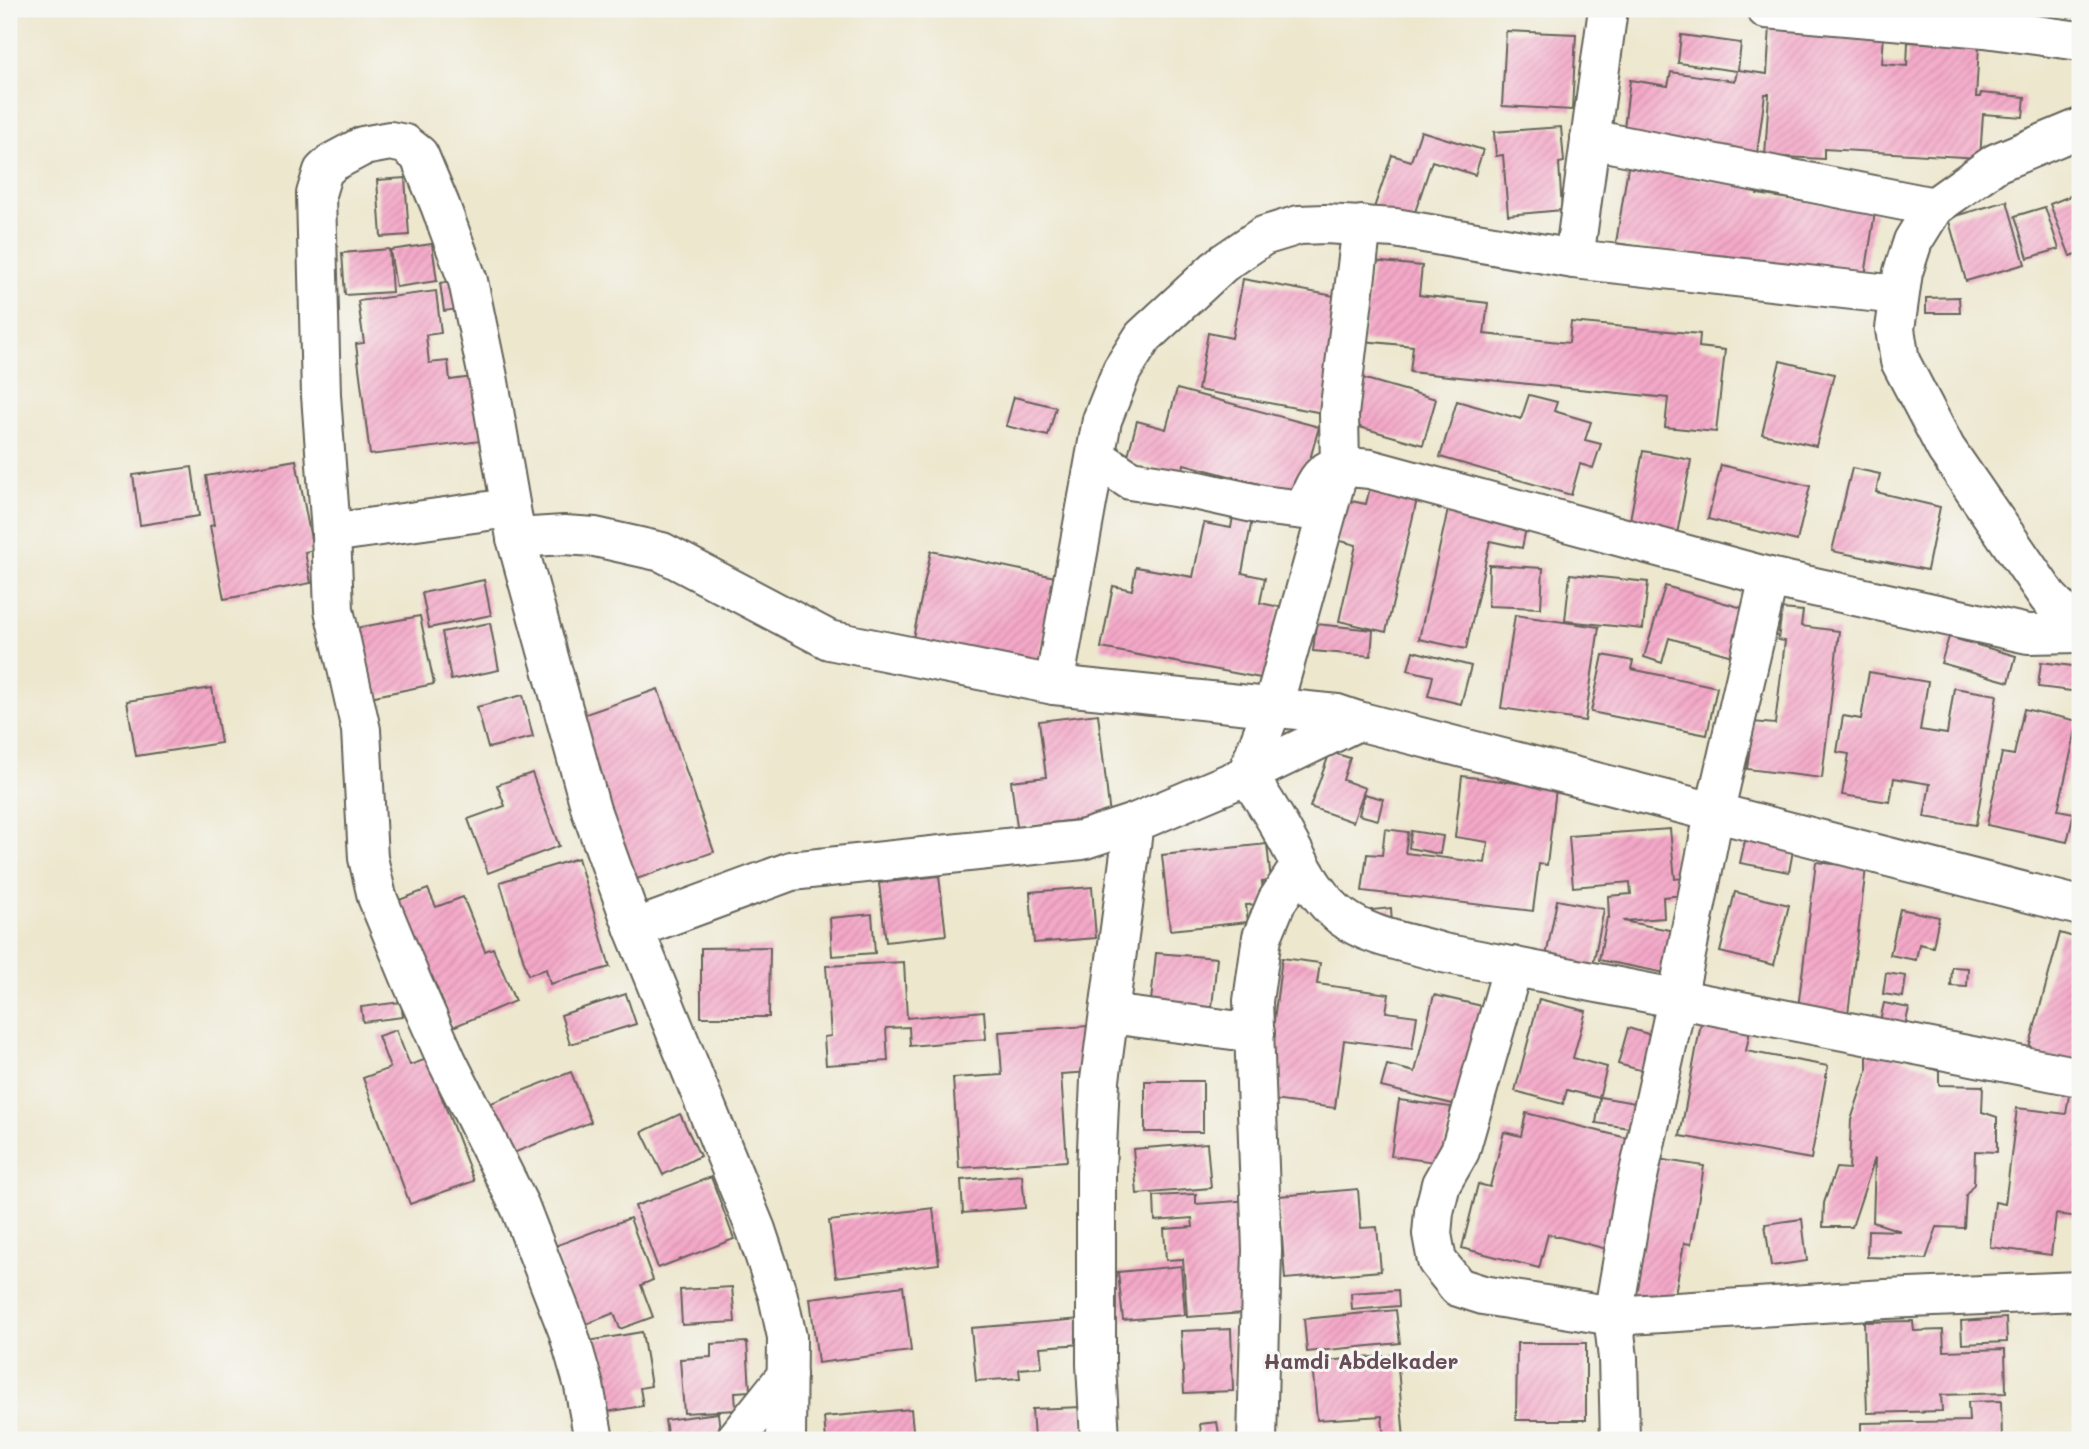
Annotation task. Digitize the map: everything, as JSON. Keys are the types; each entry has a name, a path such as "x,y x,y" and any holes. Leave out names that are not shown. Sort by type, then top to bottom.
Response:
{"street":[{"path":"1574,259 1608,9"},
{"path":"1766,9 1986,19 2080,41"},
{"path":"2080,128 1996,163 1934,207 1913,241 1898,295 1895,329 1900,361 1947,449 2048,597 2080,631"},
{"path":"1590,139 1934,207"},
{"path":"594,1440 584,1386 568,1331 520,1207 447,1061 377,897 368,858 361,730 334,610 321,395 316,194 323,171 332,162 363,146 390,141 405,144 419,155 468,281 489,382 512,523 591,810 634,929 756,1230 778,1296 787,1337 786,1440"},
{"path":"1054,685 1102,420 1122,370 1143,337 1222,264 1263,236 1298,225 1395,228 1574,259 1898,295"},
{"path":"1247,774 1273,706 1329,482 1362,225"},
{"path":"1096,457 1130,480 1262,505 1304,510 1329,482 1370,469 1769,577 2028,634 2080,631"},
{"path":"331,533 512,523 564,535 595,537 662,552 829,640 1054,685 1337,714 1358,722 1714,814 2080,906"},
{"path":"1620,1440 1618,1358 1613,1316 1634,1195 1714,814 1769,577"},
{"path":"2028,634 2048,597"},
{"path":"634,929 791,871 1082,840 1134,823 1358,722"},
{"path":"1247,774 1281,827 1300,866 1325,901 1343,918 1370,932 1443,953 2080,1077"},
{"path":"1100,1440 1096,1364 1096,1172 1100,1080 1134,823"},
{"path":"1257,1440 1262,1250 1253,1001 1262,937 1277,901 1300,866"},
{"path":"1513,965 1460,1151 1441,1184 1434,1212 1433,1234 1437,1261 1458,1287 1483,1295 1613,1316 1872,1300 2080,1291"},
{"path":"1110,1014 1255,1033"},
{"path":"735,1440 787,1375"}],"building":[{"path":"1770,26 1884,33 1882,64 1907,66 1908,42 1979,46 1976,97 1980,97 1981,93 2025,97 2023,117 1983,114 1980,158 1824,149 1824,159 1765,156 1769,94 1765,94 1756,161 1622,144 1630,80 1668,86 1671,72 1735,81 1737,71 1678,63 1681,35 1741,43 1738,70 1767,74"},
{"path":"1506,31 1576,34 1572,110 1502,106"},
{"path":"1561,127 1564,162 1559,163 1562,210 1508,215 1503,155 1496,156 1494,132"},
{"path":"1421,131 1483,150 1475,175 1432,161 1411,224 1373,211 1392,155 1411,161"},
{"path":"1628,167 1758,188 1757,194 1875,212 1864,282 1616,243"},
{"path":"405,178 409,235 381,237 377,180"},
{"path":"2080,192 2080,253 2070,256 2050,204"},
{"path":"2007,201 2025,264 1966,281 1948,218"},
{"path":"2045,207 2059,249 2028,258 2015,216"},
{"path":"432,244 437,281 396,287 390,250"},
{"path":"389,249 392,292 345,295 342,253"},
{"path":"1372,261 1422,266 1419,295 1488,303 1484,334 1569,343 1571,322 1700,334 1699,347 1725,350 1716,432 1665,427 1668,398 1410,372 1413,346 1363,341"},
{"path":"463,279 467,308 444,311 440,283"},
{"path":"1243,279 1345,298 1323,413 1198,390 1208,333 1232,338"},
{"path":"436,291 441,333 426,335 429,363 448,361 450,380 480,376 489,440 370,455 356,344 364,343 358,301"},
{"path":"1959,297 1960,313 1926,313 1926,298"},
{"path":"1780,361 1834,374 1816,446 1762,434"},
{"path":"1355,376 1436,399 1423,445 1342,422"},
{"path":"1177,389 1319,427 1300,495 1184,464 1182,474 1127,459 1137,421 1166,429"},
{"path":"1529,395 1557,402 1554,411 1591,422 1585,440 1601,444 1593,468 1580,464 1571,495 1440,457 1457,401 1521,419"},
{"path":"1014,397 1056,407 1048,436 1006,426"},
{"path":"1643,451 1691,460 1677,534 1629,525"},
{"path":"296,460 313,550 305,552 311,583 224,599 210,526 214,525 206,476"},
{"path":"1721,465 1810,486 1797,541 1708,519"},
{"path":"192,467 199,516 140,525 133,475"},
{"path":"1852,468 1880,474 1876,492 1940,507 1927,570 1832,551"},
{"path":"1371,483 1418,495 1386,632 1339,621 1356,545 1337,540 1346,500 1366,504"},
{"path":"1449,505 1527,523 1522,548 1490,541 1466,649 1419,639"},
{"path":"1234,510 1253,514 1242,573 1265,578 1260,603 1280,607 1266,679 1101,648 1113,586 1132,590 1136,567 1193,577 1204,523 1231,528"},
{"path":"931,551 1055,577 1038,664 913,638"},
{"path":"1489,565 1543,568 1541,608 1488,606"},
{"path":"1570,574 1648,582 1643,629 1565,621"},
{"path":"484,580 491,615 429,628 422,593"},
{"path":"1665,586 1753,611 1739,658 1669,638 1662,663 1644,657"},
{"path":"1782,609 1803,611 1801,626 1839,631 1822,778 1747,769 1753,722 1775,724 1785,641 1778,640"},
{"path":"1515,615 1599,627 1585,721 1501,708"},
{"path":"420,616 434,684 365,698 351,629"},
{"path":"490,623 499,670 451,680 442,632"},
{"path":"1316,624 1373,630 1371,656 1313,651"},
{"path":"1949,637 2016,656 2009,682 1941,663"},
{"path":"1413,651 1471,666 1461,704 1428,696 1433,676 1408,670"},
{"path":"1603,655 1633,661 1631,669 1717,687 1707,735 1591,712"},
{"path":"2041,662 2080,667 2080,692 2038,687"},
{"path":"1869,672 1928,682 1920,730 1947,734 1954,688 1997,695 1976,825 1924,817 1930,784 1894,778 1890,802 1842,795 1849,754 1837,752 1843,716 1861,719"},
{"path":"212,688 221,743 136,756 127,701"},
{"path":"658,689 714,852 631,881 574,718"},
{"path":"523,695 533,737 488,748 477,707"},
{"path":"2024,709 2078,721 2058,810 2074,813 2067,842 1987,825 2002,753 2014,755"},
{"path":"1098,714 1110,816 1017,827 1011,781 1046,777 1039,721"},
{"path":"1330,752 1350,758 1343,780 1365,788 1353,822 1310,807"},
{"path":"532,773 559,846 488,873 468,819 505,806 497,785"},
{"path":"1462,776 1556,788 1547,865 1539,864 1533,911 1362,891 1367,854 1382,855 1385,829 1408,832 1405,853 1485,863 1488,842 1455,837"},
{"path":"1364,794 1383,799 1378,820 1359,815"},
{"path":"1670,829 1675,879 1692,877 1694,894 1663,897 1664,918 1623,921 1680,932 1671,974 1599,960 1609,918 1608,896 1631,894 1630,882 1573,887 1569,836"},
{"path":"1411,831 1443,836 1440,854 1409,848"},
{"path":"1746,836 1794,845 1789,872 1740,863"},
{"path":"1267,844 1271,881 1262,882 1264,904 1246,905 1248,922 1170,930 1162,855"},
{"path":"578,858 610,967 550,984 546,969 528,975 500,882"},
{"path":"1816,862 1866,868 1848,1014 1798,1008"},
{"path":"939,876 946,935 886,942 879,883"},
{"path":"1092,887 1096,938 1034,943 1030,892"},
{"path":"428,889 436,907 463,897 485,951 493,948 515,1001 453,1027 432,976 425,979 394,902"},
{"path":"1735,892 1789,905 1774,965 1720,952"},
{"path":"1557,900 1604,909 1592,970 1545,962"},
{"path":"1391,908 1392,925 1362,911"},
{"path":"1900,909 1939,917 1933,947 1919,944 1916,960 1890,955"},
{"path":"872,914 875,953 832,956 830,918"},
{"path":"2060,933 2080,939 2080,1069 2027,1055"},
{"path":"770,947 769,1017 701,1017 701,948"},
{"path":"1156,953 1217,958 1211,1017 1150,1011"},
{"path":"1282,958 1320,963 1317,984 1389,994 1386,1012 1417,1016 1412,1049 1344,1040 1335,1108 1264,1099"},
{"path":"904,962 907,1018 984,1011 986,1039 910,1046 909,1027 886,1028 888,1061 826,1065 824,1037 831,1036 826,966"},
{"path":"1952,967 1968,968 1967,987 1951,986"},
{"path":"1886,973 1906,976 1903,997 1883,994"},
{"path":"626,994 636,1024 570,1044 561,1015"},
{"path":"1434,995 1482,1006 1457,1105 1381,1087 1387,1065 1415,1072"},
{"path":"1539,999 1586,1011 1573,1058 1607,1067 1599,1098 1567,1090 1563,1104 1515,1091"},
{"path":"401,1002 403,1017 363,1022 361,1007"},
{"path":"1884,1003 1909,1008 1905,1026 1880,1021"},
{"path":"1702,1018 1751,1026 1746,1051 1828,1066 1811,1159 1680,1136"},
{"path":"1088,1026 1091,1072 1061,1074 1067,1161 959,1168 953,1078 1002,1075 999,1032"},
{"path":"1628,1028 1661,1038 1651,1073 1618,1064"},
{"path":"396,1030 410,1065 427,1059 474,1181 410,1204 363,1078 390,1068 378,1036"},
{"path":"1867,1053 1889,1054 1939,1071 1939,1085 1983,1086 1982,1112 1997,1117 1997,1152 1975,1151 1974,1184 1966,1195 1964,1228 1937,1227 1926,1259 1867,1257 1868,1230 1901,1231 1873,1222 1875,1158 1852,1227 1823,1227 1824,1203 1836,1168 1849,1169 1851,1120 1867,1071"},
{"path":"571,1072 591,1122 511,1154 491,1103"},
{"path":"1145,1081 1203,1081 1203,1132 1145,1132"},
{"path":"2069,1095 2080,1096 2080,1217 2056,1214 2051,1255 1990,1247 1995,1202 2005,1204 2017,1108 2066,1114"},
{"path":"1600,1097 1647,1105 1643,1130 1596,1123"},
{"path":"1399,1100 1451,1107 1442,1163 1391,1156"},
{"path":"1526,1113 1639,1141 1611,1250 1548,1234 1539,1268 1462,1248 1478,1184 1490,1187 1504,1132 1521,1136"},
{"path":"680,1114 700,1156 663,1175 642,1132"},
{"path":"1207,1143 1211,1188 1137,1194 1133,1149"},
{"path":"1651,1158 1704,1166 1691,1244 1684,1243 1673,1305 1627,1298"},
{"path":"1022,1175 1025,1208 963,1213 961,1180"},
{"path":"711,1177 734,1239 658,1268 635,1206"},
{"path":"1358,1189 1361,1228 1377,1227 1381,1271 1285,1279 1279,1196"},
{"path":"1196,1194 1196,1204 1251,1200 1259,1312 1187,1317 1183,1259 1166,1260 1164,1229 1193,1227 1192,1218 1155,1221 1154,1196"},
{"path":"933,1208 939,1264 836,1277 829,1221"},
{"path":"630,1218 653,1280 641,1285 653,1317 620,1329 614,1313 581,1326 552,1247"},
{"path":"1802,1219 1807,1261 1771,1266 1765,1224"},
{"path":"1181,1266 1185,1315 1123,1320 1118,1272"},
{"path":"903,1286 911,1351 818,1363 810,1298"},
{"path":"732,1287 735,1322 682,1325 680,1290"},
{"path":"1398,1290 1399,1306 1352,1310 1351,1293"},
{"path":"1396,1310 1400,1343 1307,1352 1304,1319"},
{"path":"2006,1318 2007,1342 1962,1344 1961,1321"},
{"path":"1081,1319 1083,1344 1040,1347 1042,1367 1019,1369 1020,1378 976,1381 971,1328"},
{"path":"1913,1321 1914,1331 1943,1330 1944,1351 2005,1349 2006,1393 1941,1395 1942,1411 1867,1413 1864,1322"},
{"path":"1231,1329 1233,1391 1184,1393 1181,1331"},
{"path":"642,1332 651,1386 640,1388 643,1406 600,1413 588,1341"},
{"path":"747,1342 750,1391 735,1392 736,1410 684,1413 680,1359 711,1357 711,1344"},
{"path":"1517,1343 1586,1343 1586,1420 1516,1420"},
{"path":"1397,1355 1404,1440 1384,1440 1382,1416 1317,1420 1312,1362"},
{"path":"2001,1401 2002,1440 1861,1440 1861,1423 1969,1421 1968,1402"},
{"path":"1082,1407 1084,1436 1034,1439 1032,1409"},
{"path":"911,1409 914,1440 826,1440 824,1417"},
{"path":"718,1413 721,1440 668,1440 665,1420"},
{"path":"1217,1422 1220,1440 1202,1440 1200,1424"},
{"path":"652,1436 652,1440 635,1440 635,1439"}],"district":[{"name":"Hamdi Abdelkader","path":"1361,1360"}]}
